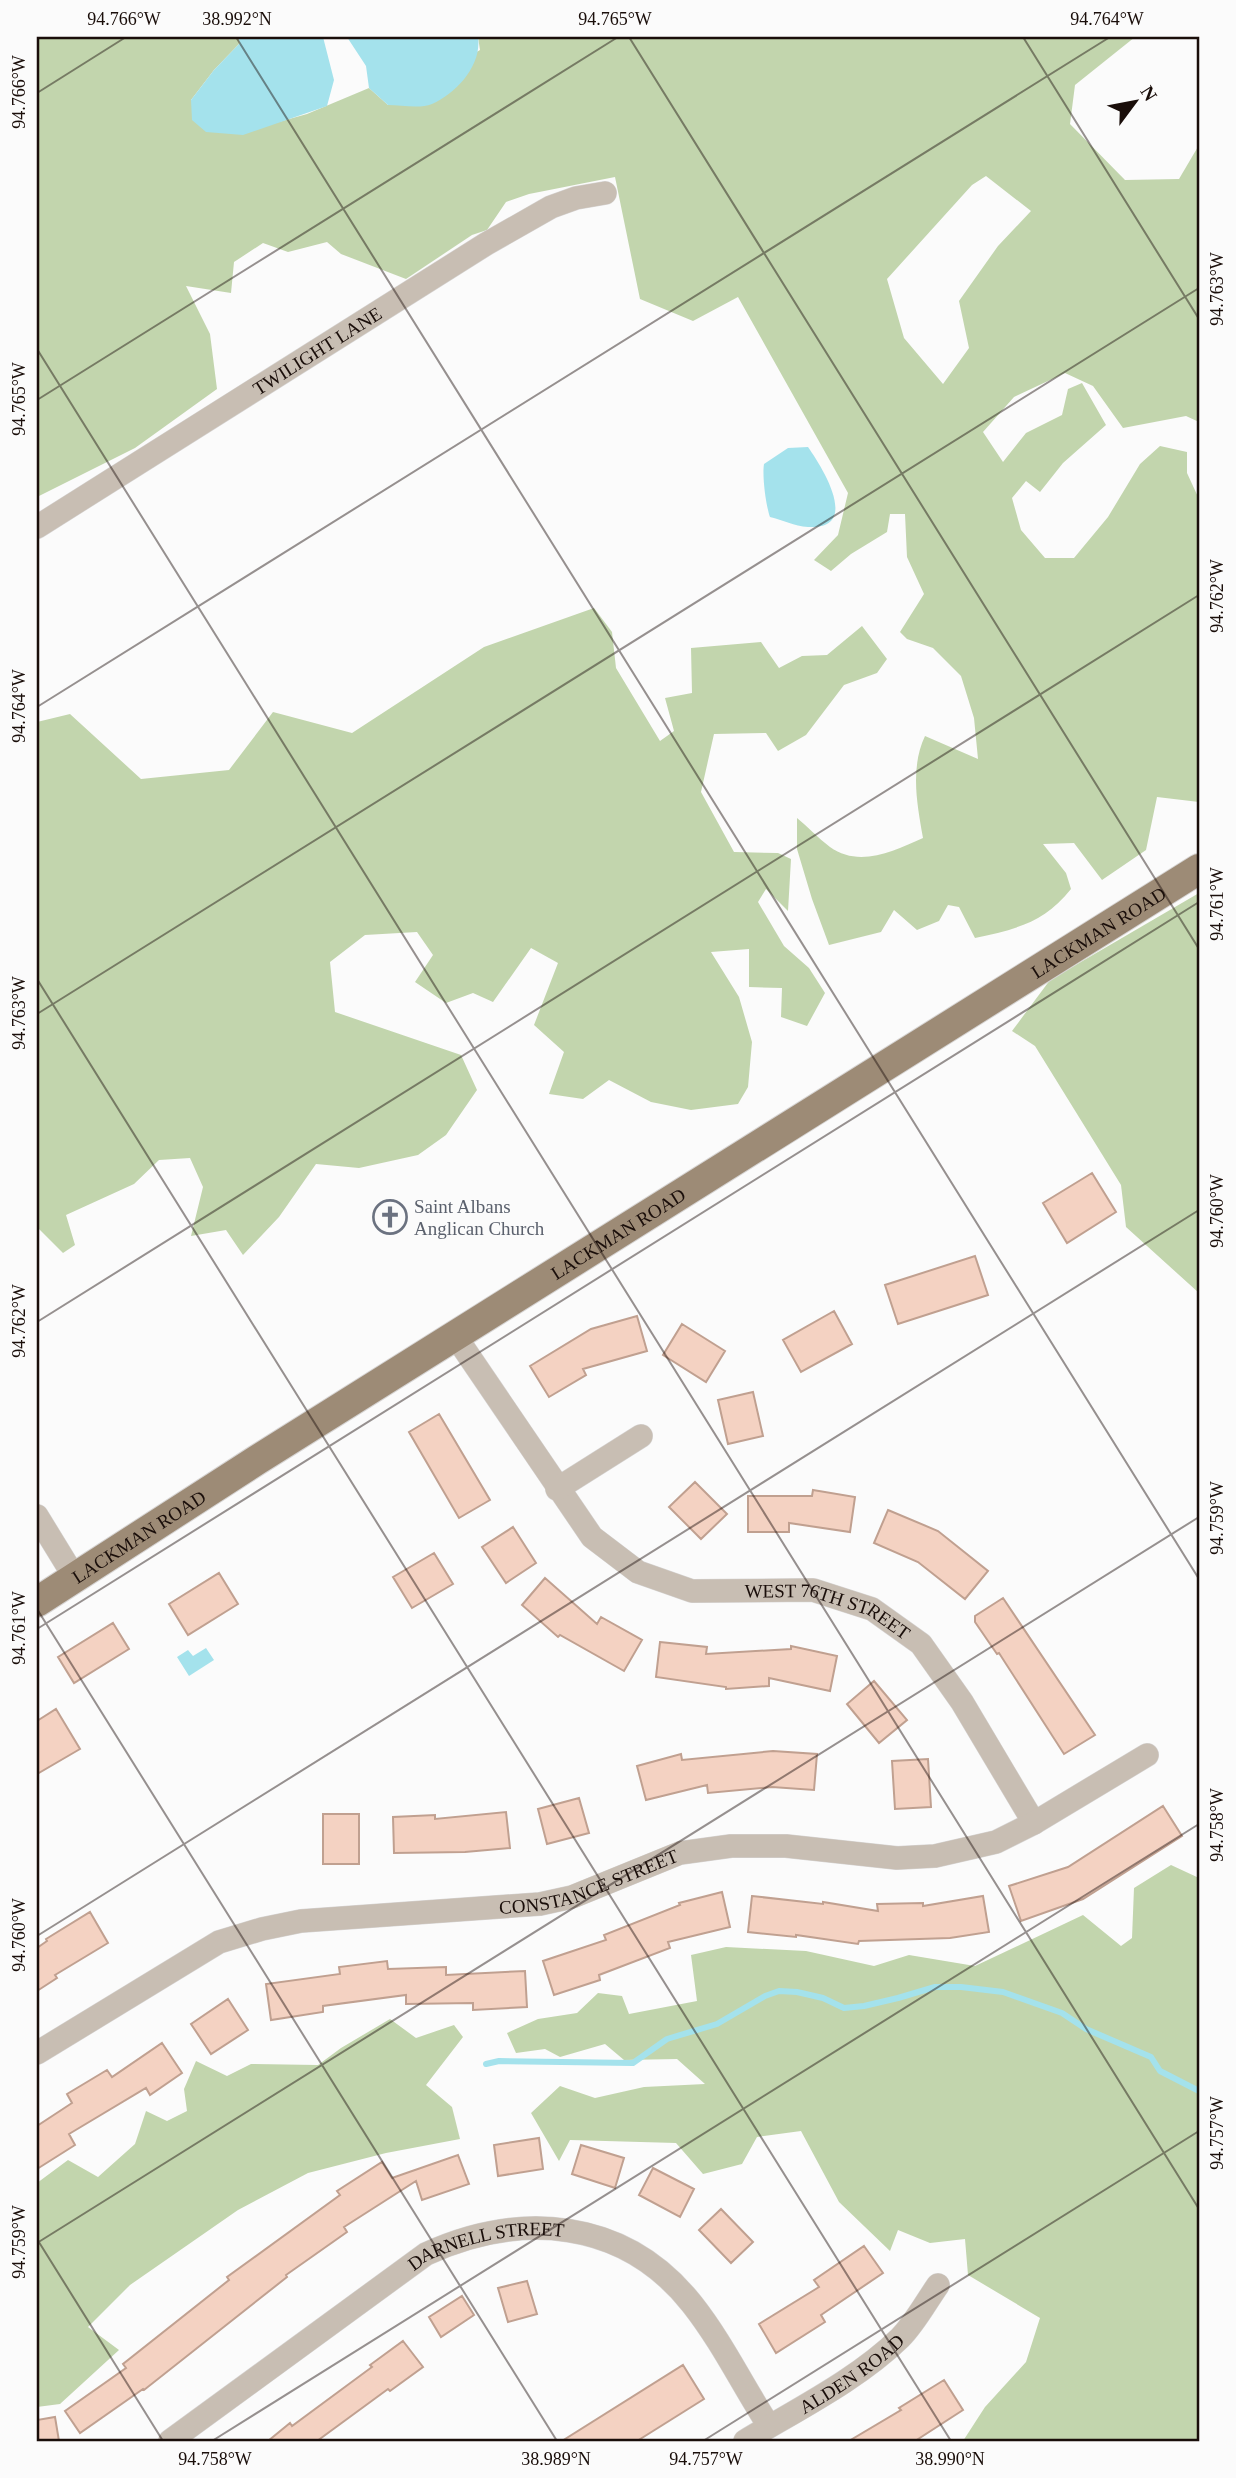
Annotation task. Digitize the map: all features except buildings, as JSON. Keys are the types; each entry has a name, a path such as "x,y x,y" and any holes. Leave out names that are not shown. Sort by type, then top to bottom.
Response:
{"main road":[{"name":"LACKMAN ROAD","path":"37,1602 264,1456 1199,869"}],"street":[{"name":"TWILIGHT LANE","path":"37,527 486,244 551,207 576,198 605,193"},
{"name":"WEST 76TH STREET","path":"456,1337 592,1537 638,1572 692,1591 813,1590 872,1609 921,1644 962,1702 1034,1823"},
{"path":"557,1489 641,1436"},
{"path":"37,1516 75,1578"},
{"name":"CONSTANCE STREET","path":"37,2053 219,1942 262,1929 301,1921 540,1904 572,1897 680,1853 731,1846 786,1846 897,1858 935,1856 996,1842 1034,1823 1147,1755"},
{"name":"DARNELL STREET","path":"170,2441 426,2254 448,2244 494,2230 557,2228 618,2244 635,2253 675,2286 701,2316 769,2426"},
{"name":"ALDEN ROAD","path":"746,2441 886,2351 902,2336 938,2285"}],"green space":[{"path":"37,37 238,37 240,43 214,70 191,100 275,123 307,114 369,88 388,105 480,50 478,37 1135,37 1075,85 1070,124 1125,180 1179,179 1199,145 1199,422 1186,416 1123,428 1093,386 1065,373 1014,397 983,432 1003,462 1026,433 1062,415 1068,389 1082,383 1106,425 1063,463 1040,492 1026,481 1012,498 1021,530 1045,558 1074,558 1108,517 1140,464 1160,446 1187,452 1187,473 1199,499 1199,802 1157,797 1146,850 1102,880 1074,843 1043,844 1066,873 1071,889 1050,910 1016,928 975,938 959,907 948,905 939,921 917,930 894,910 881,932 829,945 797,849 797,818 830,847 853,856 865,857 888,852 923,838 916,773 925,736 978,759 974,718 961,676 933,648 907,639 900,632 924,594 907,557 905,514 890,514 887,532 851,554 831,571 814,560 838,535 848,493 738,297 693,321 640,299 615,177 529,194 506,202 487,230 472,235 406,279 341,254 327,242 288,252 263,243 234,262 231,293 186,286 210,334 217,389 135,448 37,497","holes":["986,176 1031,211 998,246 959,301 969,348 943,384 904,338 887,279 972,185"]},
{"path":"594,608 612,632 616,668 660,741 674,731 665,698 692,693 691,648 761,642 779,668 802,656 827,655 862,626 887,659 877,673 844,685 806,735 778,751 766,733 714,734 701,792 734,852 778,853 791,859 788,911 766,889 758,902 784,946 809,968 825,993 807,1026 781,1017 782,988 749,987 749,949 711,952 739,997 752,1042 748,1087 738,1104 691,1110 651,1102 609,1080 583,1099 549,1094 564,1052 534,1025 558,963 531,948 493,1002 473,993 446,1003 415,982 433,955 417,932 365,935 330,962 335,1012 461,1055 477,1090 446,1135 418,1155 359,1168 316,1164 279,1217 243,1255 226,1230 191,1236 203,1187 190,1158 159,1160 134,1184 66,1215 75,1245 63,1253 37,1227 37,722 70,714 141,779 229,770 273,712 352,733 484,647"},
{"path":"1199,893 1199,1293 1126,1227 1121,1185 1035,1046 1012,1031 1050,980"},
{"path":"1171,1865 1199,1878 1199,2441 963,2441 985,2407 1026,2362 1040,2318 968,2275 965,2239 930,2243 898,2230 890,2251 839,2202 801,2131 757,2137 742,2164 703,2174 676,2143 570,2140 559,2161 531,2113 560,2086 595,2098 644,2087 705,2084 677,2059 624,2060 605,2044 560,2057 545,2049 516,2053 507,2033 538,2019 577,2013 598,1993 622,1996 629,2014 697,2001 691,1955 726,1947 806,1951 874,1966 909,1955 975,1966 1083,1915 1121,1946 1132,1938 1134,1888"},
{"path":"390,2019 416,2038 454,2025 463,2037 426,2085 452,2107 460,2139 386,2153 308,2173 238,2210 130,2285 88,2327 119,2350 60,2404 37,2407 37,2183 68,2160 98,2177 135,2144 146,2111 167,2121 187,2111 184,2089 196,2061 227,2076 251,2064 318,2065"}],"water":[{"path":"238,37 323,37 334,80 327,106 243,135 206,132 192,120 191,100 214,70 240,43"},
{"path":"347,37 478,37 478,47 472,68 466,77 441,99 422,106 388,105 369,88 366,66"},
{"path":"808,447 828,482 834,496 835,508 833,519 824,525 808,527 770,517 764,464 788,448"},
{"path":"206,1648 214,1660 189,1676 177,1657 188,1650 193,1656"}],"waterway":[{"path":"486,2064 499,2061 633,2063 667,2039 717,2024 765,1996 779,1991 823,1998 844,2008 864,2006 935,1987 961,1987 1003,1992 1062,2013 1086,2029 1151,2057 1160,2071 1199,2091"}],"place":[{"name":"Saint Albans Anglican Church","path":"390,1217"}]}
